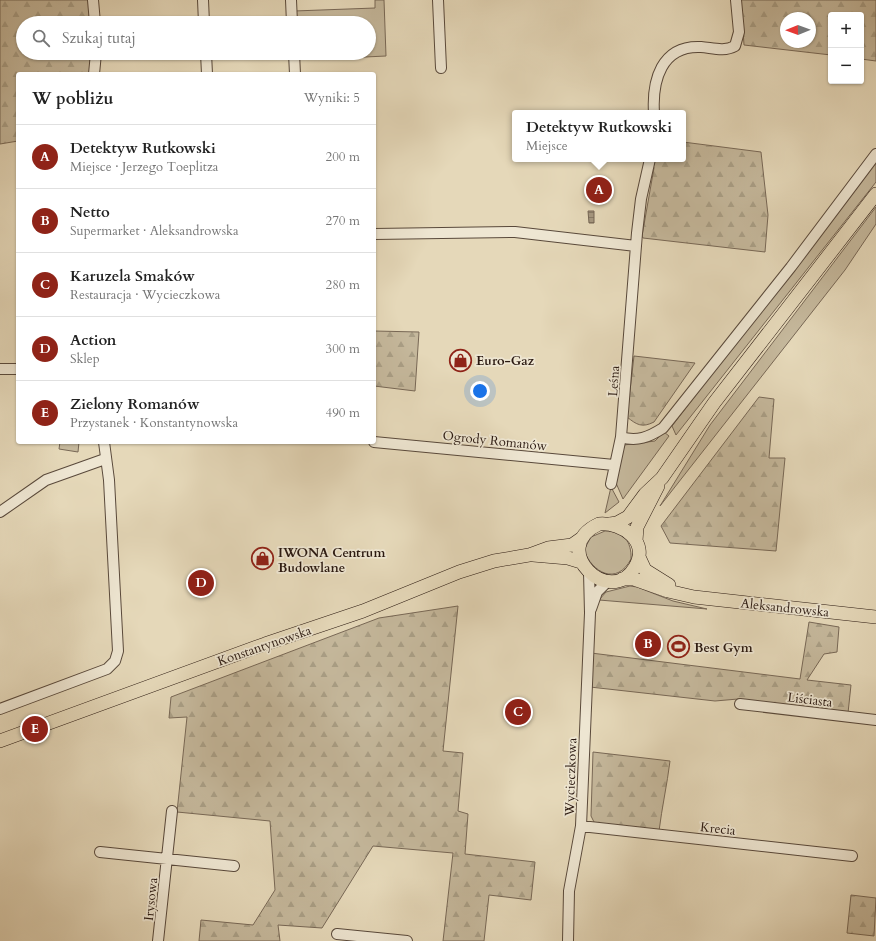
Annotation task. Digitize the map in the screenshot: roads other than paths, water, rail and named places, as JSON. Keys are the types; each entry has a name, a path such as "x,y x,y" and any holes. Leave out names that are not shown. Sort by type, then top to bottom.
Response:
{"main road":[{"path":"662,478 645,494 628,517 617,523 600,524 592,528 582,538 579,554 585,568 601,580 608,581 622,579 632,571 639,557 636,541 637,527 662,478 732,380 876,194"},
{"path":"610,524 628,530 636,541"},
{"name":"Konstantynowska","path":"0,741 265,644 363,611 459,572 494,562 529,555 548,548 572,545 582,538"},
{"name":"Konstantynowska","path":"529,555 568,558 585,568"},
{"name":"Aleksandrowska","path":"639,557 642,567 649,574 694,596"},
{"name":"Aleksandrowska","path":"622,579 634,579 668,591 694,596 876,617"}],"street":[{"path":"93,0 94,16"},
{"path":"202,0 203,16"},
{"path":"291,0 292,16"},
{"path":"438,0 441,68"},
{"path":"654,110 654,92 657,76 662,65 673,54 689,48 699,47 726,50 735,46 739,32 736,0"},
{"path":"94,72 95,60"},
{"path":"206,60 207,72"},
{"path":"294,60 295,72"},
{"path":"621,436 640,439 663,428 791,267 876,154"},
{"name":"Leśna","path":"611,484 621,436 636,246 642,199 649,162"},
{"path":"376,234 515,232 636,246"},
{"path":"0,369 16,369"},
{"name":"Ogrody Romanów","path":"376,442 614,465"},
{"path":"0,710 107,669 117,659 118,651 109,480 104,444"},
{"path":"0,512 46,480 105,459"},
{"name":"Wycieczkowa","path":"568,941 569,891 581,826 590,612 585,568"},
{"name":"Wycieczkowa","path":"590,612 598,592 608,581"},
{"name":"Liściasta","path":"740,704 876,720"},
{"name":"Irysowa","path":"158,941 172,812"},
{"name":"Krecia","path":"581,826 852,856"},
{"path":"100,852 234,866"},
{"path":"337,934 407,941"}],"place":[{"name":"Detektyw Rutkowski","path":"599,190"},
{"name":"Euro-Gaz","path":"460,360"},
{"name":"IWONA Centrum Budowlane","path":"263,559"},
{"name":"Action","path":"201,583"},
{"name":"Netto","path":"648,644"},
{"name":"Best Gym","path":"679,647"},
{"name":"Karuzela Smaków","path":"518,712"},
{"name":"Zielony Romanów","path":"35,729"}]}
